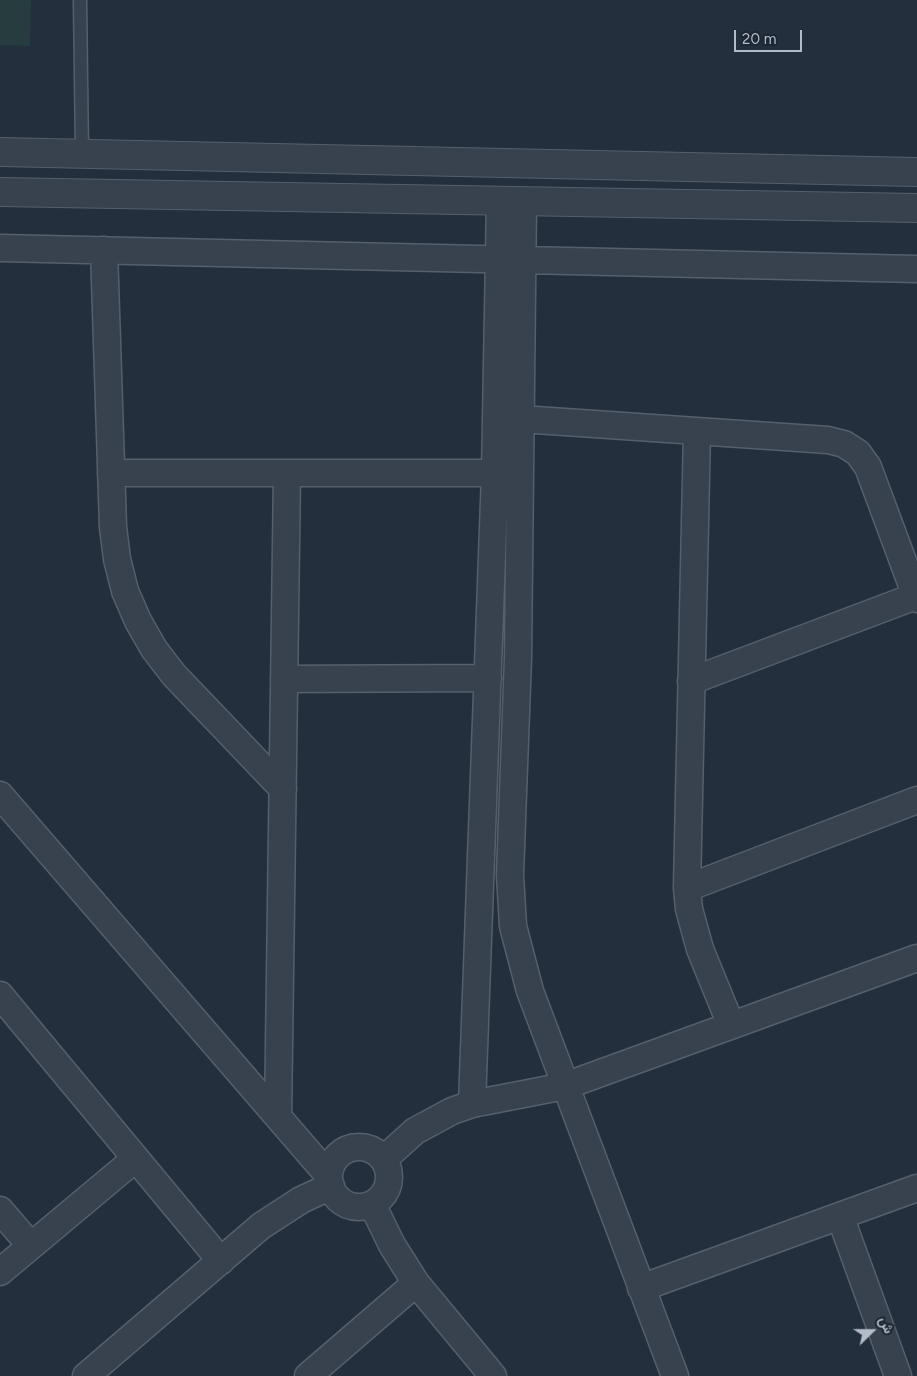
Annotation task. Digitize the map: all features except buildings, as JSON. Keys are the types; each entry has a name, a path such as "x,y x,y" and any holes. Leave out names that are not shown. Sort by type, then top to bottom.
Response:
{"street":[{"path":"0,152 917,172"},
{"path":"0,192 917,208"},
{"path":"472,1104 495,473 511,258 512,201"},
{"path":"0,248 511,258 917,269"},
{"path":"104,250 111,473 117,559 125,591 138,621 154,649 174,675 283,789"},
{"path":"511,258 521,418 518,658 510,875 513,926 522,970 674,1376"},
{"path":"521,418 828,440 851,448 868,467 917,598 691,681"},
{"path":"697,431 687,888 689,909 700,950 732,1025"},
{"path":"111,473 495,473"},
{"path":"278,1117 287,473"},
{"path":"488,677 506,652 518,658"},
{"path":"284,679 488,677"},
{"path":"488,677 496,703 507,703 516,697"},
{"path":"0,795 278,1117 330,1181 340,1200 347,1204 364,1207 372,1204 385,1193 389,1184 388,1167 384,1159 369,1148 350,1148 335,1158 330,1181 274,1216 86,1376"},
{"path":"687,888 917,800"},
{"path":"384,1159 399,1144 421,1127 452,1111 472,1104 565,1086 917,958"},
{"path":"0,995 221,1261"},
{"path":"0,1272 135,1159"},
{"path":"641,1288 917,1188"},
{"path":"372,1204 392,1245 416,1284 493,1376"},
{"path":"0,1210 30,1246"},
{"path":"840,1216 898,1376"},
{"path":"314,1374 416,1284"}],"lane":[{"path":"80,0 82,154"}],"green space":[{"path":"0,0 31,0 30,46 0,45"}]}
